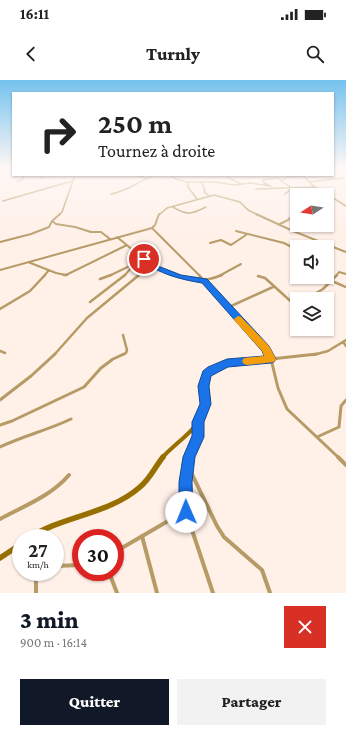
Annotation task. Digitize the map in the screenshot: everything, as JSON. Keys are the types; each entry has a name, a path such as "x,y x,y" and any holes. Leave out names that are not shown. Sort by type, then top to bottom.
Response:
{"street":[{"path":"3,201 34,192"},
{"path":"0,242 41,231 49,227 52,221 62,212 68,192"},
{"path":"111,194 119,192"},
{"path":"192,192 197,199"},
{"path":"204,192 208,196"},
{"path":"285,194 289,192"},
{"path":"0,270 152,228 161,212 167,208 214,195 240,202 248,210 315,240"},
{"path":"335,200 346,206"},
{"path":"173,207 179,211 192,214 206,207"},
{"path":"280,224 290,218"},
{"path":"52,221 56,224 75,227 91,232 101,232 111,239"},
{"path":"152,228 169,243 266,348 271,359 278,388 287,409 346,465"},
{"path":"236,232 284,243 290,246"},
{"path":"210,243 221,240 231,245 246,235"},
{"path":"117,238 151,265 186,279 204,280 221,275 241,264"},
{"path":"28,262 66,275 127,245"},
{"path":"334,248 346,252"},
{"path":"100,279 132,267 144,259"},
{"path":"0,400 31,376 61,348 87,318 151,265"},
{"path":"90,302 125,275 132,267"},
{"path":"0,309 30,291 49,270"},
{"path":"334,278 339,272 346,274"},
{"path":"258,276 265,278 273,287 290,300"},
{"path":"334,282 346,287"},
{"path":"319,292 328,284"},
{"path":"229,307 273,287"},
{"path":"0,425 12,421 84,387 101,368 112,359 126,353 127,350 123,335"},
{"path":"213,593 186,512 185,482 189,457 198,437 198,422 205,404 203,386 207,374 227,363 313,355 328,351 345,341 346,346"},
{"path":"0,351 5,353"},
{"path":"317,437 339,427 341,406 346,400"},
{"path":"0,447 17,439 47,430 71,418"},
{"path":"44,529 78,518 126,498 146,482 159,462 198,422"},
{"path":"188,466 217,526 224,536 262,570 270,593"},
{"path":"0,519 43,496 62,483 69,475"},
{"path":"124,547 186,512 204,500"},
{"path":"142,536 157,593"},
{"path":"0,558 12,550"},
{"path":"36,581 36,593"},
{"path":"112,581 117,593"}],"slow traffic":[{"path":"238,319 266,348 271,359 247,361"}],"route":[{"path":"144,259 151,265 170,274 186,279 204,280 245,327 266,348 271,359 227,363 212,370 204,379 203,386 205,404 203,413 198,422 198,437 189,457 185,482 186,512"}]}
